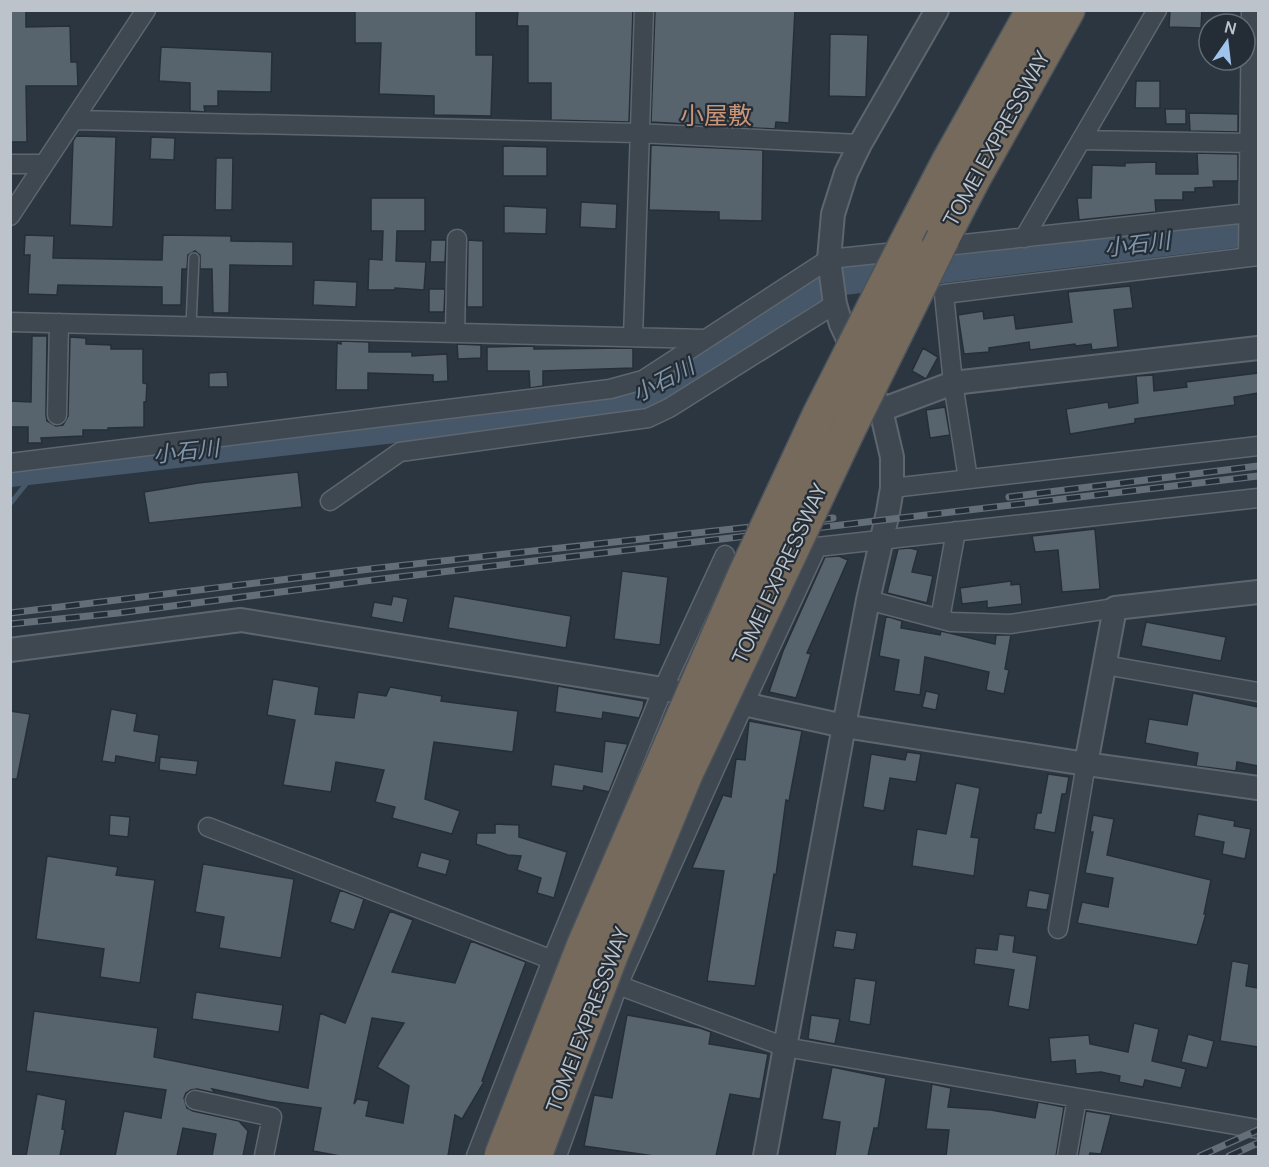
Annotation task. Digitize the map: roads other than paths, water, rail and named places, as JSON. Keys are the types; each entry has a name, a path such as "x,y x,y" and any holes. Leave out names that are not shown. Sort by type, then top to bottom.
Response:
{"highway":[{"name":"TOMEI EXPRESSWAY","path":"535,1156 611,956 686,774 864,398 943,238 1068,10"},
{"name":"TOMEI EXPRESSWAY","path":"501,1156 584,944 730,608 819,415 948,162 1029,18"}],"street":[{"path":"10,216 76,120 146,10"},
{"path":"633,337 638,133 644,10"},
{"path":"765,1156 844,726 892,488 892,457 881,410 841,324 835,304 829,264 833,214 846,173 860,144 937,10"},
{"path":"1024,238 1157,10"},
{"path":"969,479 953,383 944,294 1253,257 1249,143 1251,10"},
{"path":"76,120 638,133 860,144"},
{"path":"1081,140 1249,143"},
{"path":"10,164 44,164"},
{"path":"10,463 610,390 643,381 706,339 829,264 1024,238 1253,212"},
{"path":"455,333 458,239"},
{"path":"330,501 400,452 648,418 669,408 835,304"},
{"path":"10,322 706,339"},
{"path":"57,415 59,323"},
{"path":"881,410 953,383 1258,348"},
{"path":"892,488 1258,446"},
{"path":"557,1156 618,985 744,704 818,547 1258,498"},
{"path":"940,619 956,531"},
{"path":"476,1156 552,960 663,689 725,555"},
{"path":"868,600 951,622 1010,624 1115,608 1258,592"},
{"path":"1058,929 1115,608"},
{"path":"10,650 241,620 663,689 844,726 1258,788"},
{"path":"1105,665 1258,692"},
{"path":"208,826 552,960 785,1047 1258,1129"},
{"path":"1067,1156 1077,1098"},
{"path":"195,1100 272,1117 264,1156"}],"lane":[{"path":"191,326 194,258"}],"waterway":[{"name":"小石川","path":"10,471 624,401 653,391 804,292 823,283 1258,229"},
{"path":"10,504 38,469"}],"railway":[{"path":"1009,497 1258,466"},
{"path":"10,624 1258,476"},
{"path":"10,613 370,569 833,518"},
{"path":"1200,1156 1258,1130"},
{"path":"1229,1156 1258,1143"}],"district":[{"name":"小屋敷","path":"716,116"}]}
